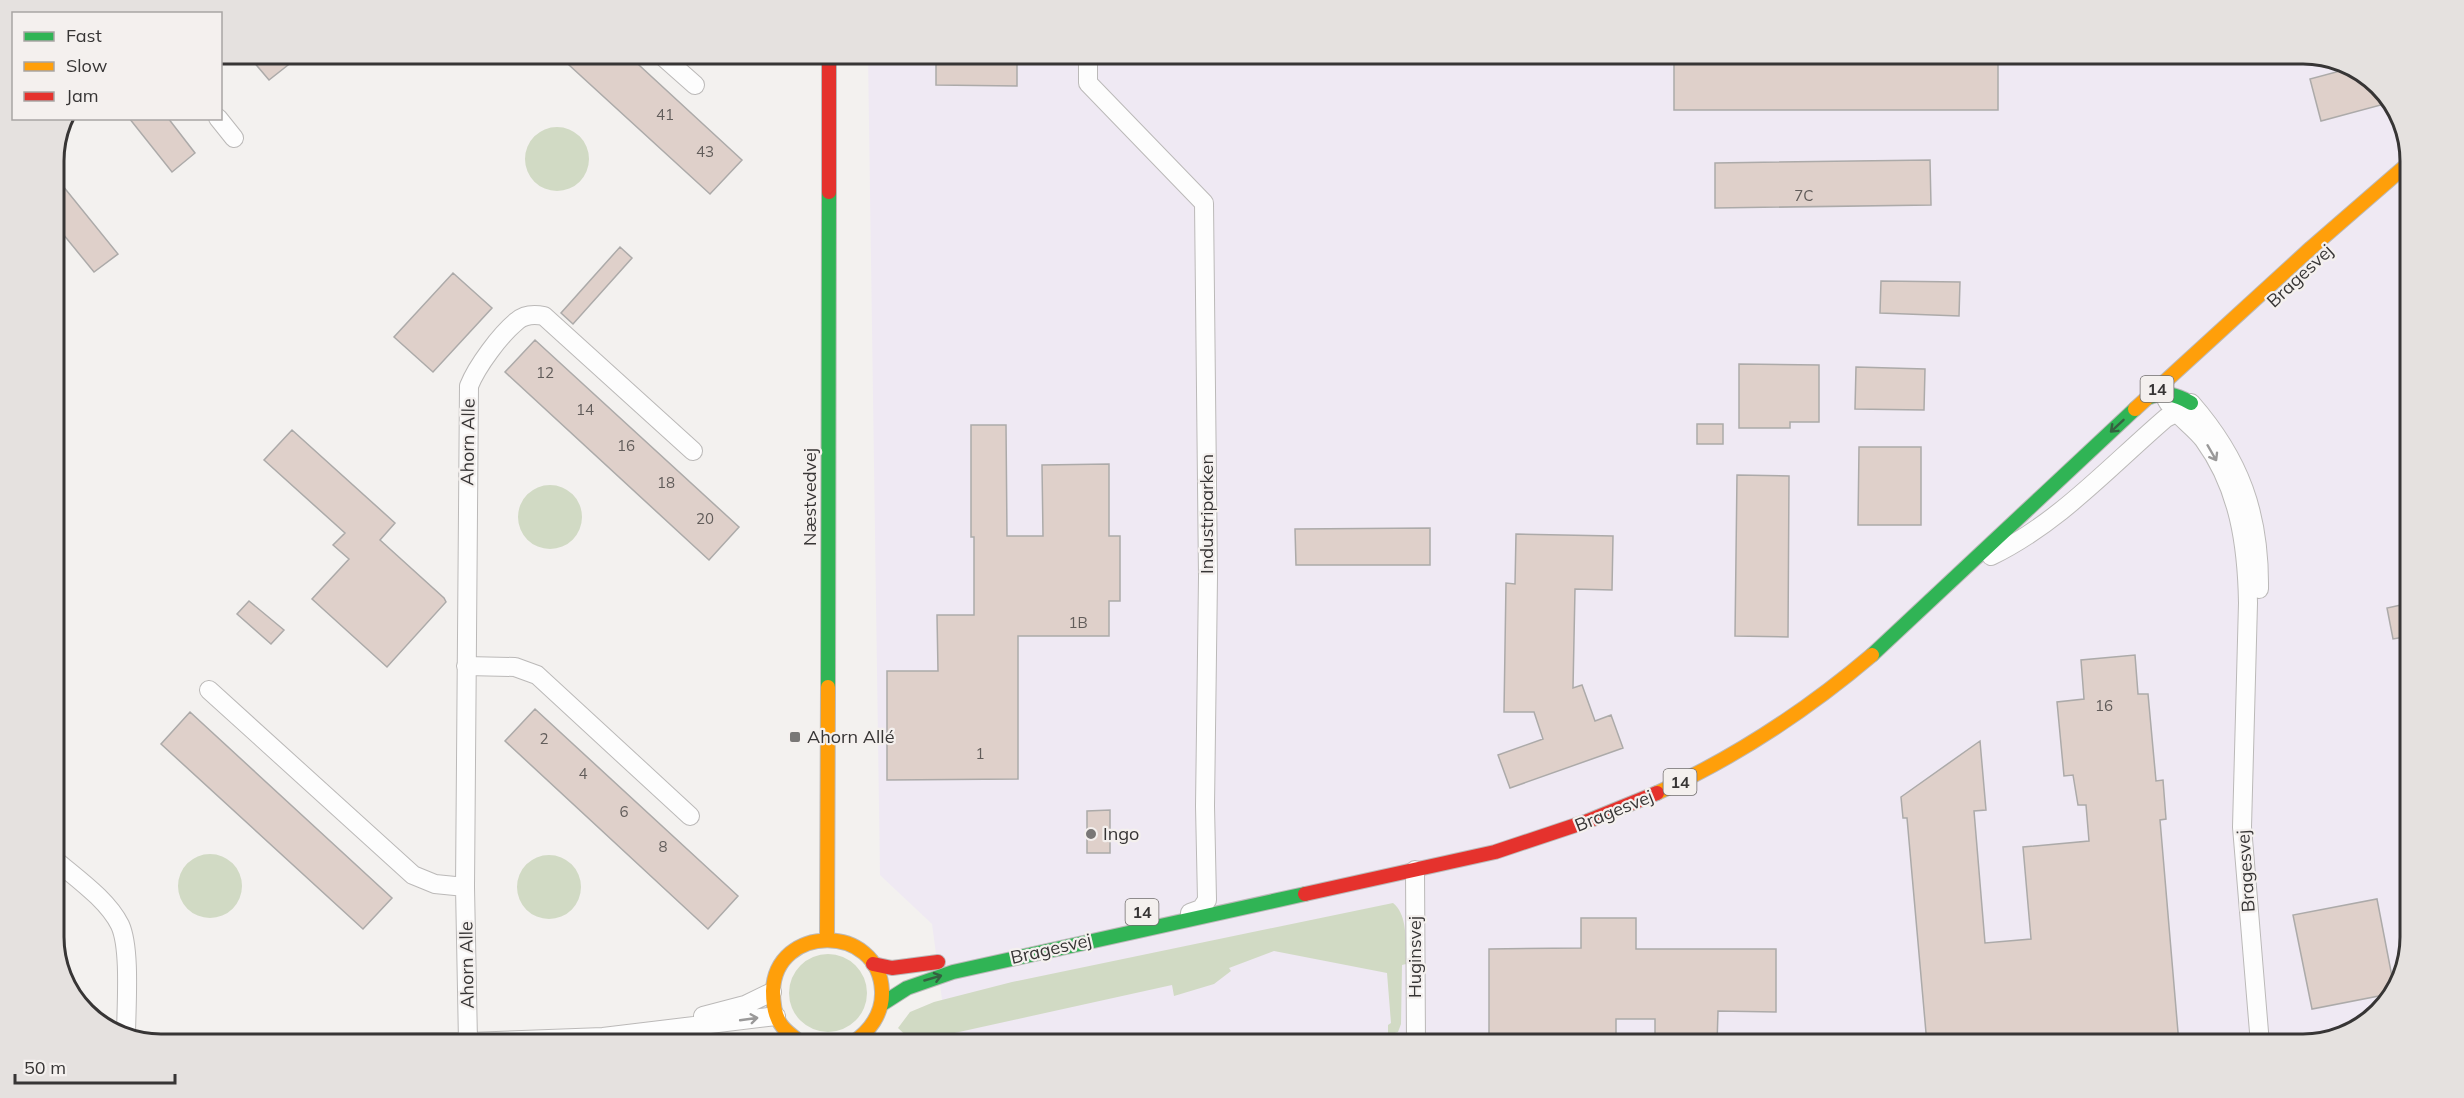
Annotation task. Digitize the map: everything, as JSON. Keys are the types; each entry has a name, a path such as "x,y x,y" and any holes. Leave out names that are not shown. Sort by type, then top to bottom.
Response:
{"main road":[{"name":"Næstvedvej","path":"826,939 829,64"},
{"name":"Bragesvej","path":"2298,259 2399,172"},
{"name":"Bragesvej","path":"2261,313 2399,181"},
{"name":"Bragesvej","path":"1175,906 1221,901 1414,870 1495,852 1575,827 1637,803 1675,784 1737,752 1787,721 1827,692 2174,396"},
{"name":"Bragesvej","path":"1910,623 1922,616 1991,556"},
{"name":"Bragesvej","path":"873,964 892,968 962,958 1089,934"},
{"name":"Bragesvej","path":"882,1004 897,991 909,985 1089,934"},
{"path":"789,1034 776,1016 772,992 778,969 788,955 802,945 826,939 842,941 856,948 873,964 882,987 882,1004 872,1027 863,1034"}],"street":[{"path":"671,64 695,85"},
{"name":"Industriparken","path":"1088,64 1088,83 1204,203 1208,566 1205,806 1221,901"},
{"path":"220,120 234,138"},
{"name":"Bragesvej","path":"2259,1034 2242,827 2245,698 2259,613 2260,562 2247,495 2232,458 2218,437 2166,386 2270,293 2288,275 2298,259"},
{"name":"Ahorn Alle","path":"468,1034 465,887 469,386 477,368 518,320 533,314 544,316 693,451"},
{"name":"Bragesvej","path":"1991,556 2046,525 2171,414 2174,396"},
{"path":"466,666 515,667 537,675 690,816"},
{"path":"208,690 413,875 435,884 465,887"},
{"path":"65,869 104,904 120,926 126,950 126,1027"},
{"name":"Huginsvej","path":"1414,870 1416,1034"},
{"path":"1089,934 1197,911 1221,901"},
{"path":"632,1034 745,1005 772,992"},
{"path":"636,1034 776,1016"}],"shaded area":[{"path":"868,64 2303,64 2322,66 2351,77 2375,98 2390,119 2398,142 2399,155 2400,937 2398,956 2383,990 2366,1009 2345,1024 2322,1032 2303,1034 937,1034 945,1022 932,924 880,875"}],"green space":[{"path":"551,127 563,127 580,136 587,147 589,159 587,171 580,182 563,191 551,191 539,186 530,177 525,165 525,153 530,141 539,132"},
{"path":"544,485 556,485 573,494 580,505 582,517 580,529 573,540 556,549 544,549 532,544 523,535 518,523 518,511 523,499 532,490"},
{"path":"204,854 216,854 233,863 240,874 242,886 240,898 233,909 216,918 204,918 192,913 183,904 178,892 178,880 183,868 192,859"},
{"path":"543,855 555,855 572,864 579,875 581,887 579,899 572,910 555,919 543,919 531,914 522,905 517,893 517,881 522,869 531,860"},
{"path":"1393,903 1402,915 1404,923 1406,964 1402,965 1401,1024 1398,1032 1391,1034 1388,1034 1388,1025 1391,1023 1387,973 1274,951 1229,968 1231,971 1214,984 1174,996 1172,985 950,1034 904,1034 898,1028 910,1012 934,1002 1012,982"},
{"path":"820,954 836,954 850,960 861,971 867,985 867,1001 861,1015 850,1026 836,1032 820,1032 806,1026 795,1015 789,1001 789,985 795,971 806,960"}],"building":[{"path":"255,64 289,64 269,80"},
{"path":"568,64 638,64 742,160 710,194"},
{"path":"936,64 1017,64 1017,86 936,85"},
{"path":"1674,64 1998,64 1998,110 1674,110"},
{"path":"2340,72 2351,77 2366,89 2381,105 2321,121 2310,79"},
{"path":"131,120 170,120 195,153 172,172"},
{"path":"1930,160 1931,205 1715,208 1715,163"},
{"path":"65,189 118,254 94,272 65,236"},
{"path":"620,247 632,258 573,324 561,313"},
{"path":"453,273 492,308 433,372 394,337"},
{"path":"1881,281 1960,282 1959,316 1880,313"},
{"path":"535,340 739,527 709,560 505,372"},
{"path":"1739,364 1819,365 1819,422 1790,422 1790,428 1739,428"},
{"path":"1856,367 1925,369 1924,410 1855,409"},
{"path":"1697,424 1723,424 1723,444 1697,444"},
{"path":"971,425 1006,425 1007,536 1043,536 1042,465 1109,464 1109,536 1120,536 1120,601 1109,601 1109,636 1018,636 1018,779 887,780 887,671 938,671 937,615 974,615"},
{"path":"292,430 395,523 380,540 446,602 387,667 312,599 349,559 333,545 345,533 264,460"},
{"path":"1859,447 1921,447 1921,525 1858,525"},
{"path":"1737,475 1789,476 1788,637 1735,636"},
{"path":"1430,528 1430,565 1296,565 1295,529"},
{"path":"1516,534 1613,536 1612,590 1575,589 1573,688 1582,685 1595,721 1611,715 1623,748 1510,788 1498,755 1543,739 1534,712 1504,712 1506,583 1515,584"},
{"path":"249,601 284,630 271,644 237,614"},
{"path":"2400,605 2400,638 2393,639 2387,608"},
{"path":"2135,655 2138,694 2148,694 2156,781 2163,780 2166,819 2160,820 2178,1034 1926,1034 1907,818 1903,818 1901,797 1980,741 1986,810 1974,811 1985,943 2031,939 2023,847 2089,841 2086,805 2078,805 2073,775 2064,776 2057,702 2084,699 2081,660"},
{"path":"535,709 738,896 708,929 505,741"},
{"path":"190,712 392,898 363,929 161,744"},
{"path":"1110,810 1110,853 1087,853 1087,811"},
{"path":"2377,899 2392,975 2378,996 2312,1009 2293,915"},
{"path":"1581,918 1636,918 1636,949 1776,949 1776,1012 1718,1011 1717,1034 1655,1034 1655,1019 1616,1019 1616,1034 1489,1034 1489,949 1581,948"}],"traffic: fast":[{"path":"828,687 829,192"},
{"path":"2147,398 2169,394 2191,403"},
{"path":"1872,655 2135,409"},
{"path":"882,1004 907,988 953,972 1305,894"}],"traffic: slow":[{"path":"2135,409 2311,248 2399,172"},
{"path":"1657,793 1715,764 1769,732 1822,695 1872,655"},
{"path":"827,939 828,687"},
{"path":"791,1034 779,1022 774,1009 773,991 778,969 790,953 808,944 827,940 847,943 864,953 877,969 882,999 874,1022 864,1034"}],"traffic: jam":[{"path":"829,64 829,192"},
{"path":"1305,894 1495,852 1588,821 1657,793"},
{"path":"873,964 892,968 938,962"}],"place":[{"name":"Ahorn Allé","path":"795,737"},
{"name":"Ingo","path":"1091,834"}]}
